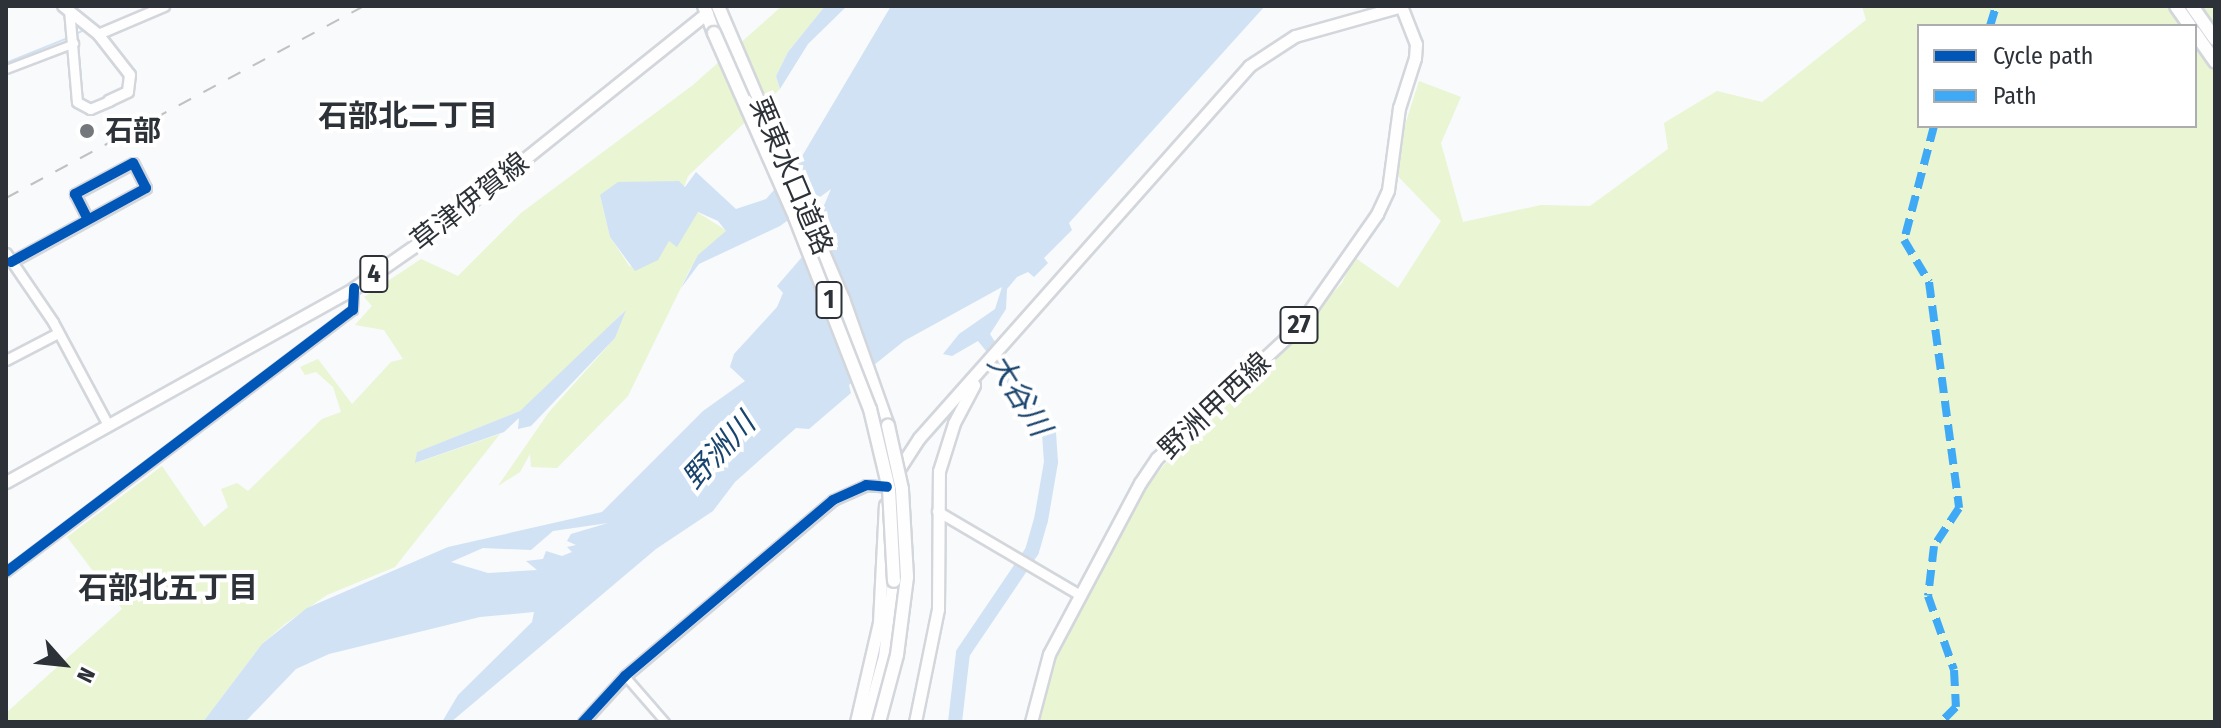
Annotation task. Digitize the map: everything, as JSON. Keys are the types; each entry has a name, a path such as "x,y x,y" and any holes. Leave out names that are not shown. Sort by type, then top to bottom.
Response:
{"highway":[{"path":"2176,6 2189,24"},
{"path":"2192,6 2215,39"},
{"name":"栗東水口道路","path":"710,7 714,33 801,230 870,409 889,489 894,581 885,657 867,722"},
{"name":"栗東水口道路","path":"710,7 843,299 894,449 907,577 897,655 879,722"},
{"path":"2197,36 2215,62"}],"main road":[{"name":"野洲甲西線","path":"887,487 919,438 989,364 1249,66 1295,36 1402,6 1416,44 1415,58 1399,108 1388,190 1377,214 1298,327 1157,458 1049,654 1031,722"},
{"path":"67,7 92,29 131,81 128,92 109,101"},
{"name":"草津伊賀線","path":"6,482 354,288 437,230 710,7"},
{"name":"野洲甲西線","path":"937,511 947,440 980,374"},
{"name":"27","path":"856,722 879,622 887,487"},
{"name":"27","path":"915,722 938,609 937,511"}],"street":[{"path":"92,29 164,6"},
{"path":"67,7 73,38 77,102 90,109 109,101"},
{"path":"6,69 73,38"},
{"path":"88,219 75,194 133,163 146,188 88,219 9,257 58,333 108,425"},
{"path":"6,572 353,310 354,288"},
{"path":"6,360 58,333"},
{"path":"583,722 625,676 833,500 866,485 887,487"},
{"path":"937,511 1080,595"},
{"path":"625,676 665,722"}],"green space":[{"path":"782,6 825,6 788,52 776,76 780,89 688,176 684,187 674,181 627,185 600,195 610,237 630,267 669,241 677,246 697,212 727,231 690,269 628,396 557,468 531,467 530,454 520,472 498,486 549,412 615,338 625,310 572,367 520,411 417,452 416,463 500,434 395,567 327,595 285,624 262,644 203,722 6,722 6,713 122,609 67,537 162,466 204,527 228,507 221,489 237,483 248,491 322,419 341,412 333,387 316,372 305,375 300,367 318,359 352,404 391,362 403,359 384,330 355,325 372,306 364,297 421,259 458,276 521,213 693,85"},
{"path":"1862,6 2215,6 2215,722 1036,722 1041,687 1137,497 1215,406 1272,358 1342,283 1354,257 1398,288 1441,221 1391,169 1419,81 1461,97 1441,143 1463,222 1541,205 1590,206 1668,149 1664,123 1717,91 1762,102 1866,20"}],"water":[{"path":"825,6 847,6 808,44 780,89 776,76 788,52"},
{"name":"野洲川","path":"891,6 1265,6 1069,223 1072,230 1044,258 1048,263 1034,277 1028,272 1017,277 1007,289 1006,309 990,334 1020,381 1019,392 978,341 952,356 943,354 959,334 995,309 1002,287 904,341 849,385 851,393 809,429 796,428 735,482 713,511 656,549 451,722 442,722 458,695 532,622 534,612 480,617 329,654 296,669 245,722 203,722 262,644 307,608 448,547 602,512 703,411 745,381 730,367 734,354 777,307 783,293 777,286 802,257 831,189 780,226 699,264 681,288 698,255 726,231 718,221 698,212 677,247 669,241 658,260 635,271 610,237 600,195 618,182 679,181 685,187 696,172 736,209 766,199 798,163","holes":["608,523 571,534 567,541 576,545 567,547 572,552 562,556 546,551 543,559 526,561 537,570 488,573 451,562 483,548 531,550 553,531"]},
{"path":"626,310 615,338 531,426 518,429 519,418 504,432 415,463 417,452 520,411"}],"waterway":[{"path":"74,35 86,29"},
{"path":"6,63 68,38"},
{"name":"大谷川","path":"955,722 963,653 1032,551 1051,462 1049,434 1012,377"}],"railway":[{"path":"6,198 364,6"}],"marked path":[{"path":"1991,24 1996,6"},
{"path":"1933,128 1904,240 1929,282 1959,508 1934,546 1928,596 1954,670 1956,707 1941,722"}],"cycle path":[{"path":"11,262 146,188 133,163 75,194 88,219"},
{"path":"6,572 353,310 354,288"},
{"path":"583,722 625,676 833,500 866,485 887,487"}],"place":[{"name":"石部","path":"87,131"}],"district":[{"name":"石部北二丁目","path":"408,116"},
{"name":"石部北五丁目","path":"168,588"}]}
